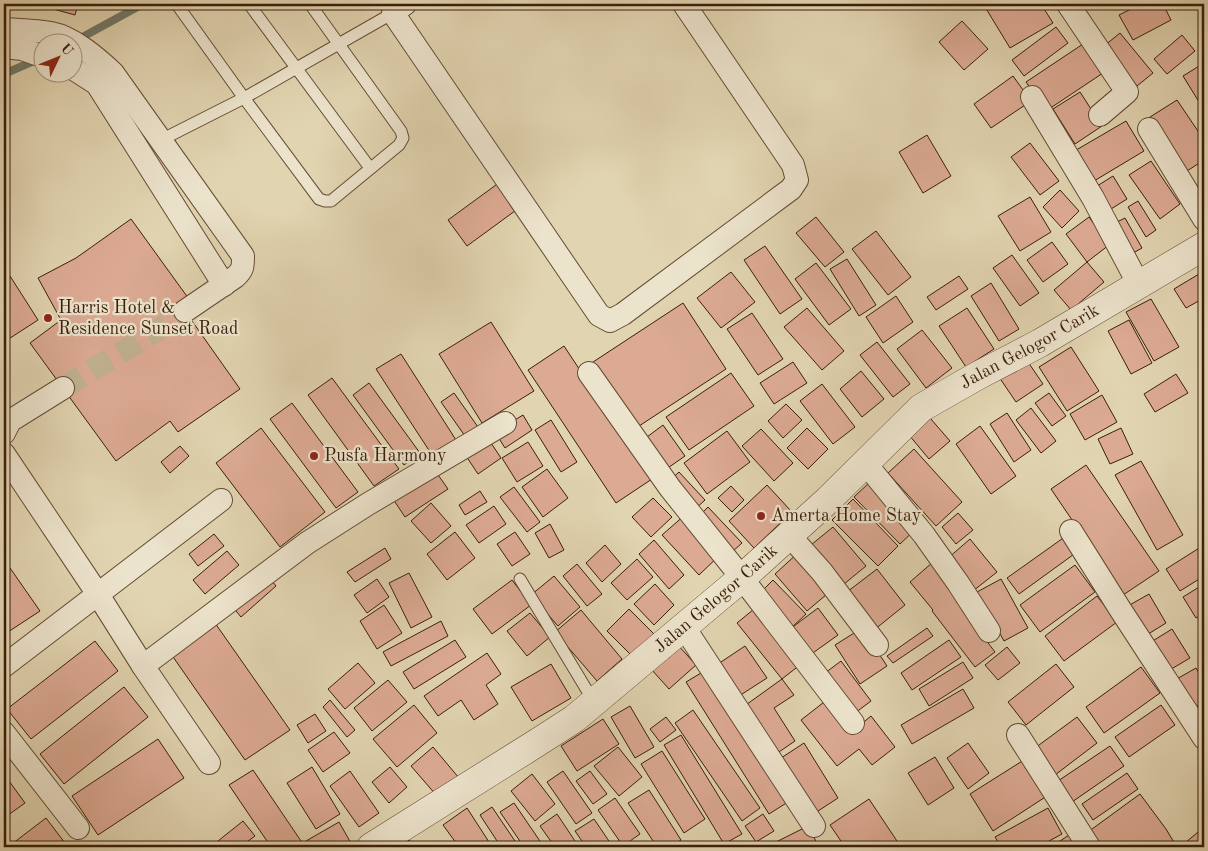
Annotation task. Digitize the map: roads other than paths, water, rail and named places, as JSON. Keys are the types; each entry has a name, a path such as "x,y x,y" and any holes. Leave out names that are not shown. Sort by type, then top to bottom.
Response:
{"street":[{"path":"399,8 599,315 610,321 623,314 791,189 797,180 793,165 684,4"},
{"path":"1068,4 1126,92 1100,115"},
{"path":"4,29 52,33 74,43 94,56 113,73 243,256 243,267 240,273 185,311"},
{"path":"4,47 22,49 32,52"},
{"path":"82,74 97,84 224,285"},
{"path":"1032,98 1093,198 1139,285"},
{"path":"1149,129 1204,219"},
{"name":"Jalan Gelogor Carik","path":"371,847 574,719 742,578 789,536 866,464 921,408 1040,343 1204,246"},
{"path":"589,373 670,488 742,578 853,723"},
{"path":"4,433 10,421 63,388"},
{"path":"143,666 308,543 368,504 504,423"},
{"path":"4,454 209,763"},
{"path":"866,464 924,535 989,631"},
{"path":"4,666 221,500"},
{"path":"1071,531 1204,738"},
{"path":"789,536 822,572 877,645"},
{"path":"684,627 814,826"},
{"path":"4,734 78,828"},
{"path":"1018,735 1089,847"}],"lane":[{"path":"178,4 244,98 320,199 331,201 398,145 403,138 401,131 310,4"},
{"path":"249,4 370,168"},
{"path":"161,140 244,98 399,8"},
{"path":"520,580 594,702"}],"waterway":[{"path":"82,37 143,4"},
{"path":"4,74 32,62"}],"tunnel":[{"path":"63,388 169,323 185,311"}],"place":[{"name":"Harris Hotel & Residence Sunset Road","path":"48,318"},
{"name":"Pusfa Harmony","path":"314,456"},
{"name":"Amerta Home Stay","path":"761,516"}]}
